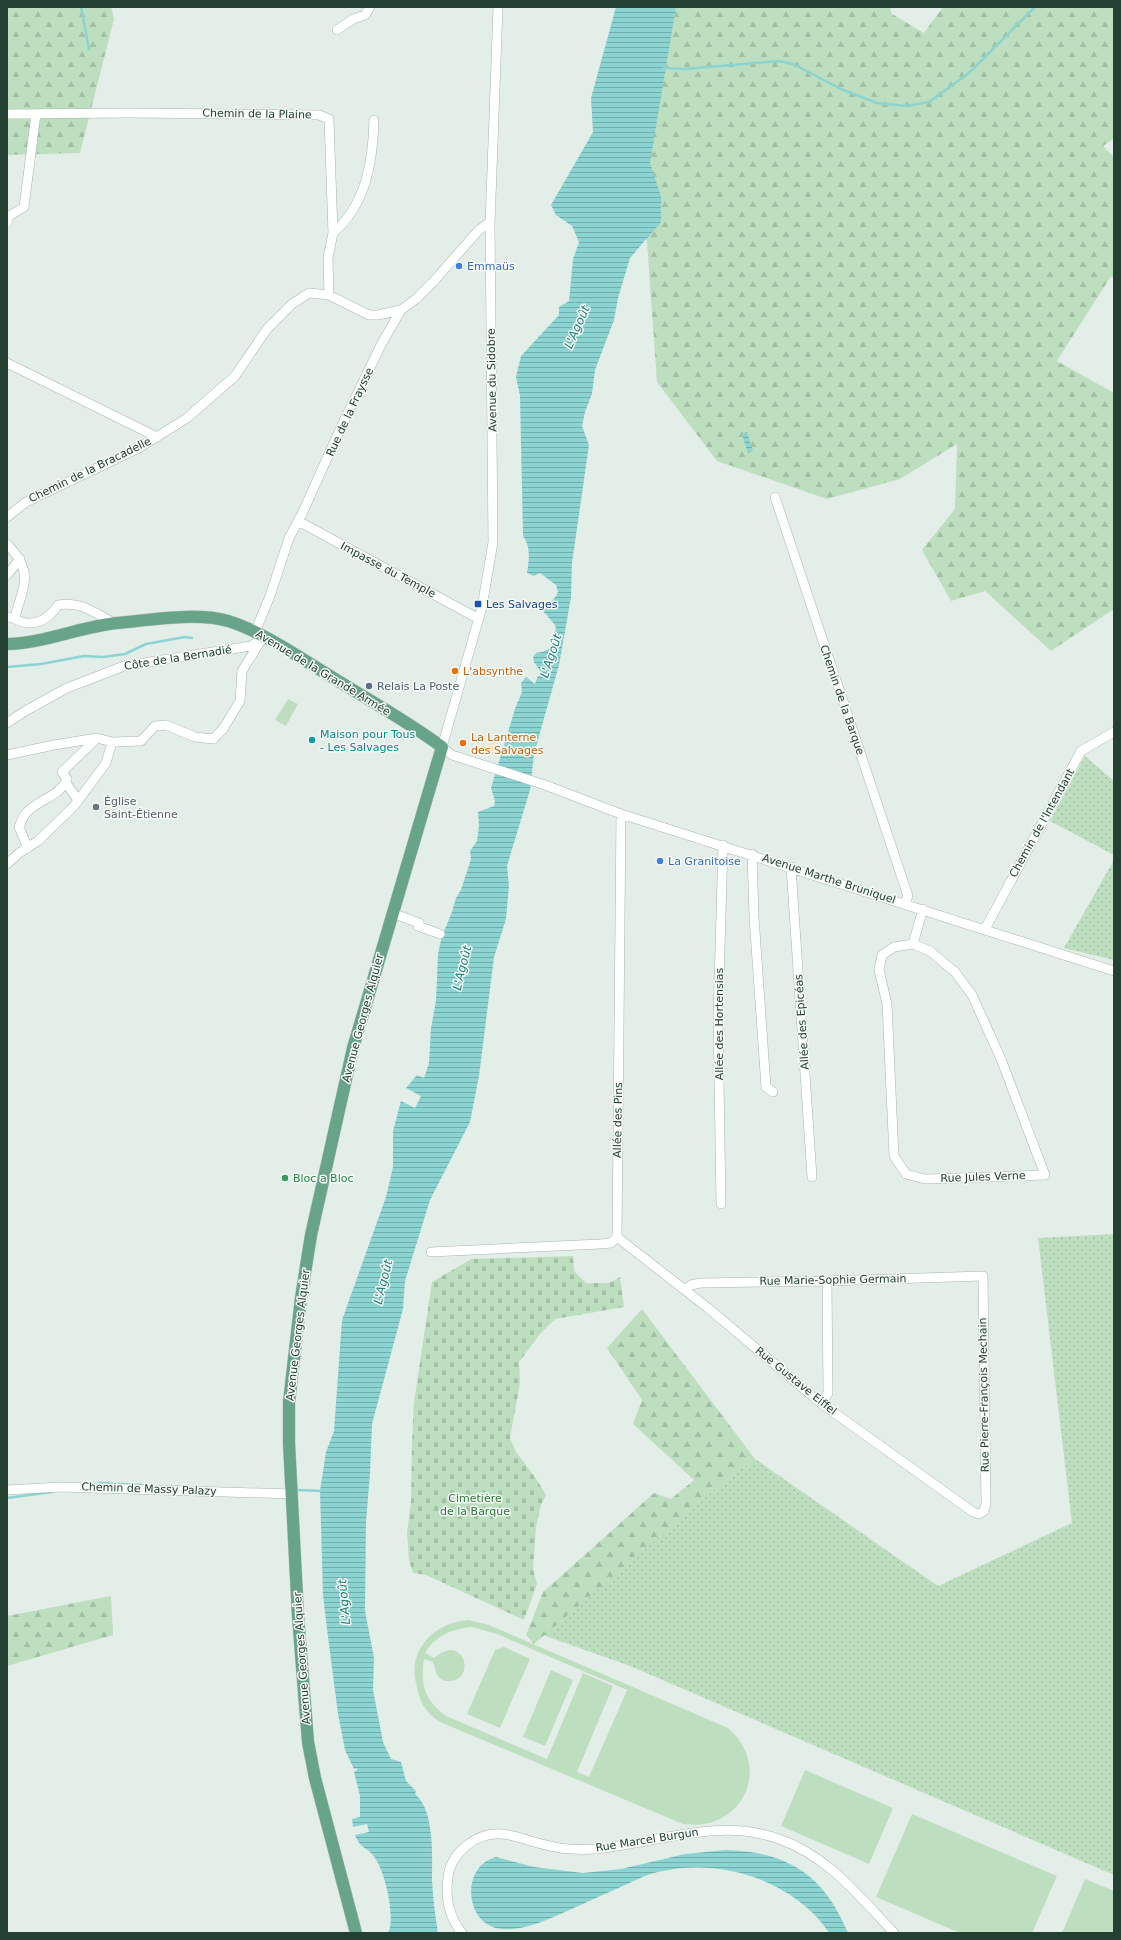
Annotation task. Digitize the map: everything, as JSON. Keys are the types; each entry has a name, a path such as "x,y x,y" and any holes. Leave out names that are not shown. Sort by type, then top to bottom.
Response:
{"main road":[{"name":"Avenue de la Grande Armée","path":"7,644 28,644 114,623 202,617 228,621 259,635 414,727 442,747"},
{"name":"Avenue Georges Alquier","path":"356,1933 315,1778 308,1742 298,1616 289,1402 292,1362 311,1235 353,1048 442,747"}],"street":[{"path":"337,30 354,19 365,15 370,7"},
{"name":"Avenue du Sidobre","path":"442,747 479,619 489,574 493,542 490,224 498,7"},
{"name":"Chemin de la Plaine","path":"7,114 130,113 319,115 329,119 333,233 328,258 329,295"},
{"path":"7,223 9,216 24,207 36,114"},
{"path":"333,233 344,224 360,199 370,167 374,120"},
{"name":"Rue de la Fraysse","path":"112,742 141,741 155,726 166,724 196,737 214,739 223,729 240,701 242,671 256,648 270,596 289,538 362,384 401,310 417,298 433,282 478,231 487,224 490,224"},
{"name":"Chemin de la Bracadelle","path":"7,517 26,502 139,448 187,418 235,376 267,329 292,304 309,293 329,295 369,315 378,316 401,310"},
{"path":"7,363 157,437"},
{"name":"Chemin de la Barque","path":"775,497 908,896 905,903"},
{"name":"Impasse du Temple","path":"298,521 479,619"},
{"path":"7,544 20,559 26,578 11,617 23,622 41,621 52,614 58,605 68,603 87,607 114,623"},
{"path":"7,575 20,559"},
{"name":"Côte de la Bernadié","path":"7,723 67,688 124,666 251,646 259,635"},
{"name":"Chemin de l'Intendant","path":"985,928 1081,751 1114,732"},
{"path":"78,800 66,783 67,779 62,772 97,738"},
{"path":"7,755 97,738 112,742 106,763 74,806 28,848 19,853 7,864"},
{"name":"Avenue Marthe Bruniquel","path":"442,747 452,755 545,785 621,814 985,928 1114,971"},
{"path":"28,848 20,827 25,813 66,783"},
{"name":"Allée des Pins","path":"617,1237 621,814"},
{"name":"Allée des Hortensias","path":"721,1204 718,1018 723,845"},
{"path":"752,854 754,917 766,1087 773,1092"},
{"name":"Allée des Epicéas","path":"791,867 812,1177"},
{"path":"914,944 923,909"},
{"path":"392,913 418,923 418,926 440,934"},
{"name":"Rue Jules Verne","path":"914,944 930,951 950,968 972,995 1001,1059 1045,1175 926,1179 906,1174 894,1156 886,1004 879,970 882,955 894,947 914,944"},
{"path":"431,1252 600,1244 611,1243 617,1237"},
{"name":"Rue Gustave Eiffel","path":"617,1237 685,1289 822,1404 968,1508 976,1513 982,1513"},
{"name":"Rue Marie-Sophie Germain","path":"685,1289 691,1285 700,1283 983,1276"},
{"name":"Rue Pierre-François Mechain","path":"982,1513 986,1504 983,1276"},
{"path":"822,1404 828,1393 827,1281"},
{"name":"Chemin de Massy Palazy","path":"7,1490 61,1487 292,1494"},
{"name":"Rue Marcel Burgun","path":"462,1933 455,1924 450,1913 446,1887 448,1873 454,1859 461,1849 474,1840 501,1834 547,1846 579,1850 614,1847 682,1834 730,1830 753,1832 778,1838 818,1858 835,1871 894,1933"}],"green space":[{"path":"7,7 111,7 114,19 80,153 7,155"},
{"path":"676,7 890,7 892,14 924,33 943,7 1114,7 1114,138 1103,146 1114,157 1114,278 1111,276 1057,361 1114,393 1114,609 1051,651 985,591 951,601 922,550 955,509 957,444 900,479 827,499 717,461 657,382 643,187"},
{"path":"288,699 298,704 286,726 275,720"},
{"path":"1085,756 1114,781 1114,855 1050,821"},
{"path":"1114,860 1114,960 1064,948"},
{"path":"1114,1234 1114,1875 630,1666 543,1635 715,1489 755,1459 938,1586 1072,1523 1038,1238"},
{"name":"Cimetière de la Barque","path":"573,1256 574,1271 586,1283 609,1283 620,1277 624,1307 555,1319 540,1334 519,1362 520,1383 510,1438 516,1452 535,1477 546,1495 541,1505 536,1527 533,1569 537,1584 524,1620 426,1575 413,1573 409,1560 407,1533 411,1502 414,1402 432,1282 471,1259"},
{"path":"642,1309 755,1459 715,1489 534,1644 526,1635 543,1592 654,1493 671,1499 694,1480 633,1424 642,1400 607,1348"},
{"path":"111,1596 113,1635 7,1666 7,1616"},
{"path":"468,1620 489,1625 728,1728 741,1743 748,1760 749,1777 745,1794 735,1808 722,1818 704,1824 683,1824 440,1722 429,1713 421,1701 415,1674 415,1662 425,1641 434,1633 455,1622","holes":["472,1627 497,1634 627,1690 589,1777 446,1716 433,1704 429,1698 423,1677 424,1659 433,1662 437,1675 446,1681 458,1679 463,1673 465,1666 460,1654 453,1650 445,1651 434,1658 425,1653 439,1637 451,1631"]},
{"path":"504,1647 530,1659 500,1728 467,1714 495,1650"},
{"path":"551,1670 573,1680 545,1746 523,1737"},
{"path":"583,1673 613,1686 577,1772 547,1759"},
{"path":"805,1770 893,1808 869,1864 781,1826"},
{"path":"912,1814 1057,1876 1032,1933 960,1933 876,1897"},
{"path":"1085,1879 1114,1891 1114,1933 1062,1933"}],"water":[{"name":"L'Agoût","path":"616,7 676,7 650,163 661,196 661,222 630,258 618,298 614,320 595,370 592,394 585,412 582,426 589,445 572,563 571,597 559,665 534,754 530,790 507,866 509,886 506,919 494,957 479,1076 470,1122 430,1200 405,1281 403,1309 372,1424 366,1522 365,1611 374,1658 373,1690 383,1742 391,1759 401,1762 406,1781 416,1791 415,1794 426,1811 429,1822 432,1847 433,1893 438,1933 388,1933 391,1917 386,1884 375,1858 362,1846 355,1835 369,1832 367,1824 353,1827 352,1819 360,1817 360,1796 354,1772 357,1768 354,1769 345,1750 338,1714 323,1595 320,1491 326,1452 334,1431 342,1320 386,1197 393,1167 393,1131 401,1101 415,1108 421,1096 406,1088 417,1075 424,1078 429,1063 431,1028 436,1001 438,954 442,936 456,898 461,890 471,859 470,851 477,841 479,826 478,812 494,806 495,801 491,788 515,709 522,692 521,683 526,677 535,684 538,676 542,674 534,662 533,657 536,653 542,652 549,648 556,628 543,611 557,595 558,592 556,585 540,573 534,576 527,573 529,558 526,540 523,536 520,396 516,377 521,356 559,315 559,307 569,301 573,259 579,242 572,226 556,215 551,205 593,132 591,98"},
{"path":"747,432 753,451 748,453 742,434"},
{"path":"726,1850 768,1856 786,1862 802,1870 828,1896 848,1933 829,1933 816,1916 800,1902 773,1885 740,1873 714,1868 688,1868 653,1873 551,1918 526,1927 510,1929 502,1929 489,1925 480,1918 474,1907 471,1895 472,1883 476,1872 484,1863 496,1857 534,1867 583,1873 621,1869 685,1854"}],"waterway":[{"path":"81,7 89,49"},
{"path":"664,68 685,69 779,61 793,64 841,89 877,103 907,106 929,102 969,73 1035,7"},
{"path":"7,667 41,664 84,656 103,657 125,654 146,644 185,637 192,638"},
{"path":"99,1483 142,1485"},
{"path":"299,1490 322,1491"},
{"path":"7,1498 52,1492"}],"place":[{"name":"Emmaüs","path":"459,266"},
{"name":"Les Salvages","path":"478,604"},
{"name":"L'absynthe","path":"455,671"},
{"name":"Relais La Poste","path":"369,686"},
{"name":"Maison pour Tous - Les Salvages","path":"312,740"},
{"name":"La Lanterne des Salvages","path":"463,743"},
{"name":"Église Saint-Étienne","path":"96,807"},
{"name":"La Granitoise","path":"660,861"},
{"name":"Bloc a Bloc","path":"285,1178"}]}
